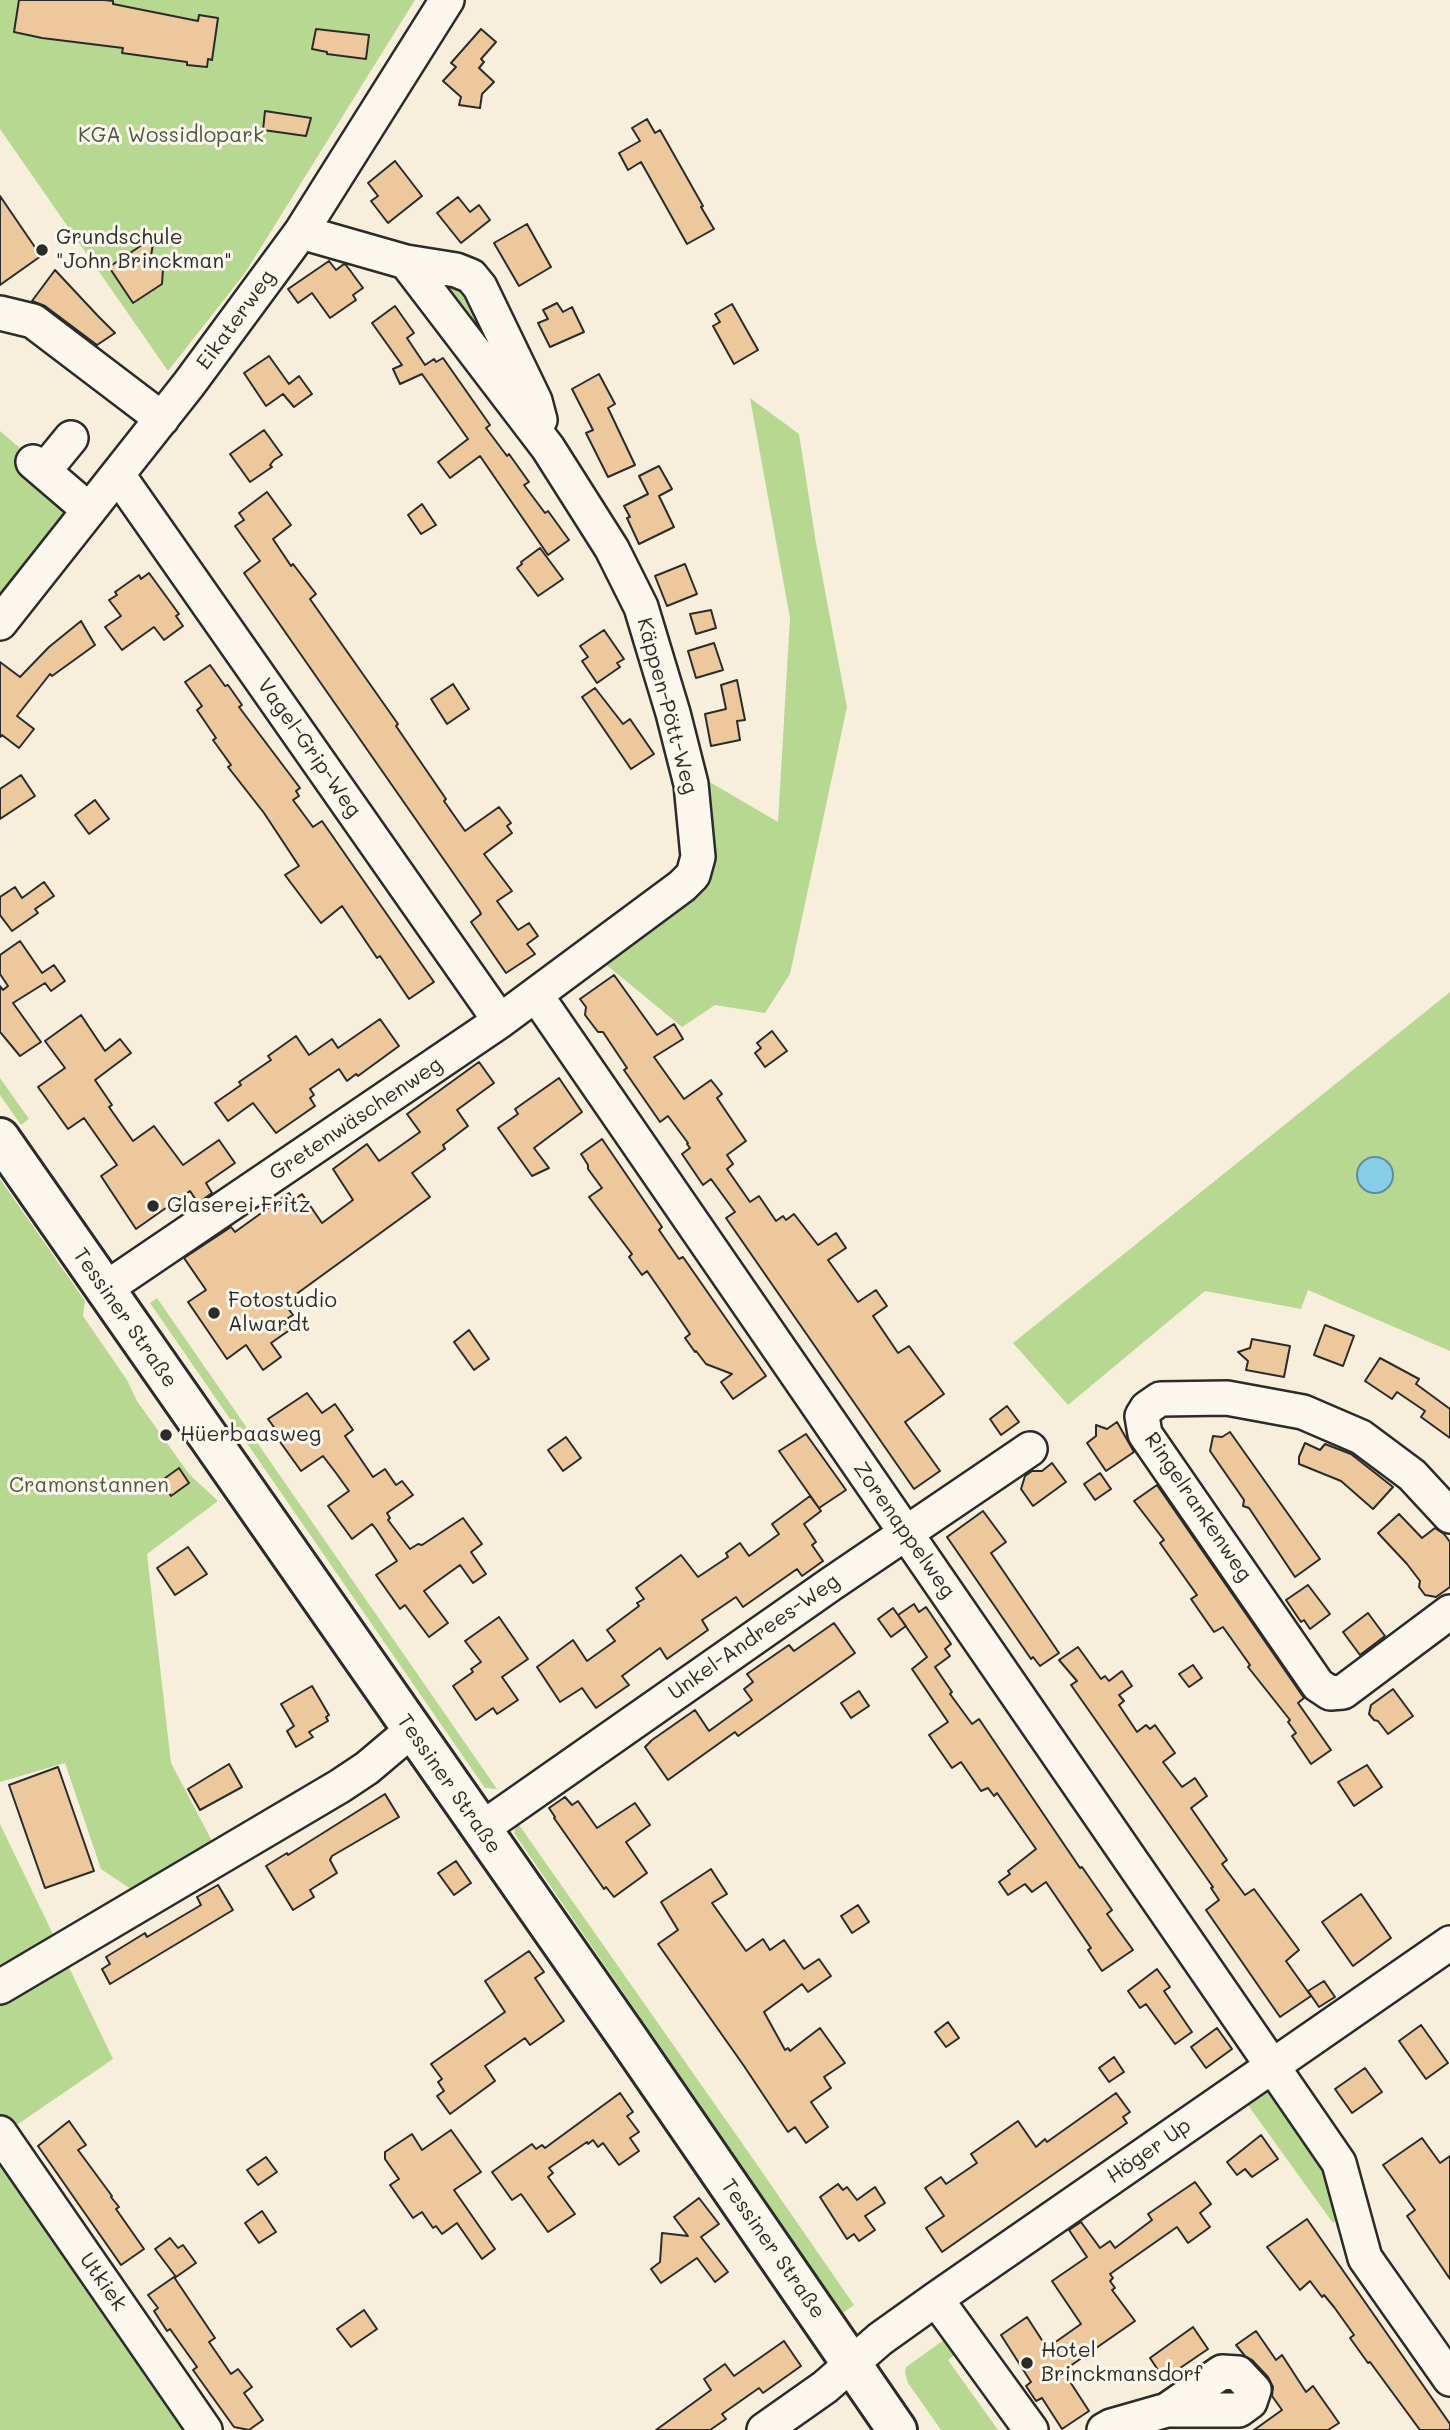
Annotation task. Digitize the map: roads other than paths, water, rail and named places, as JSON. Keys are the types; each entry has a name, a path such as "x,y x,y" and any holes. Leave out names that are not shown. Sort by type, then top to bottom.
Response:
{"main road":[{"name":"Tessiner Straße","path":"0,1138 897,2430"}],"street":[{"name":"Eikaterweg","path":"0,623 162,419 300,232 447,0"},
{"name":"Käppen-Pött-Weg","path":"300,232 407,262 548,448 612,550 640,607 673,713 691,785 698,857 693,875 536,995"},
{"path":"0,313 33,321 162,419"},
{"path":"71,438 39,467 89,509"},
{"name":"Vagel-Grip-Weg","path":"118,475 500,1021"},
{"name":"Gretenwäschenweg","path":"105,1289 536,995"},
{"name":"Zorenappelweg","path":"536,995 1339,2163 1365,2258 1444,2357"},
{"name":"Ringelrankenweg","path":"1450,1516 1412,1475 1361,1437 1303,1412 1227,1398 1200,1398 1160,1399 1147,1408 1142,1416 1145,1434 1318,1685 1330,1693 1343,1692 1450,1612"},
{"name":"Unkel-Andrees-Weg","path":"481,1829 906,1532 1030,1449"},
{"path":"0,1987 340,1786 412,1730"},
{"name":"Höger Up","path":"783,2425 880,2339 936,2298 1450,1943"},
{"name":"Utkiek","path":"0,2133 205,2430"},
{"path":"936,2298 1031,2430"},
{"path":"1104,2430 1167,2410"}],"water":[{"path":"1375,1157 1387,1163 1393,1175 1387,1187 1375,1193 1363,1187 1357,1175 1363,1163"}],"place":[{"name":"Grundschule \"John Brinckman\"","path":"42,250"},
{"name":"Glaserei Fritz","path":"153,1206"},
{"name":"Fotostudio Alwardt","path":"214,1313"},
{"name":"Hüerbaasweg","path":"166,1435"},
{"name":"Hotel Brinckmansdorf","path":"1027,2363"}],"park label":[{"name":"KGA Wossidlopark","path":"171,136"},
{"name":"Cramonstannen","path":"89,1486"}]}
